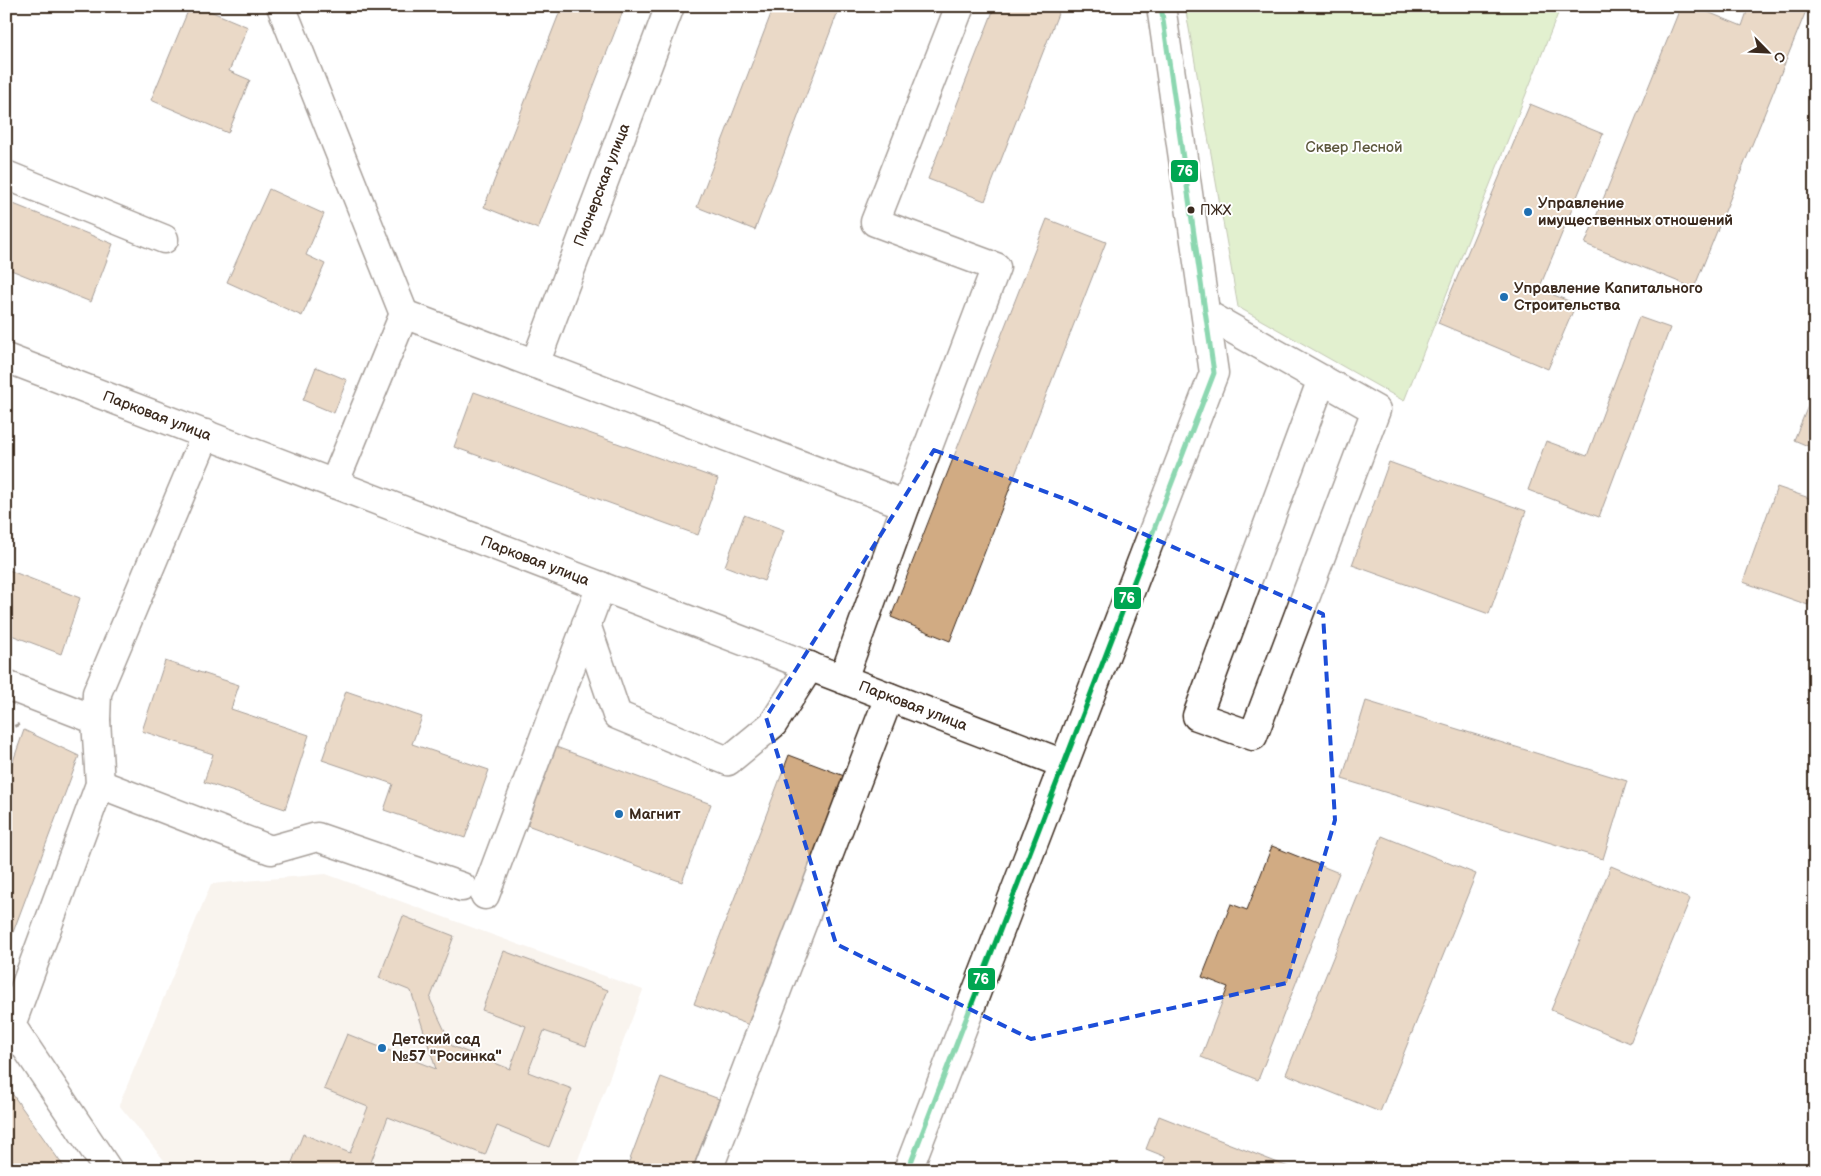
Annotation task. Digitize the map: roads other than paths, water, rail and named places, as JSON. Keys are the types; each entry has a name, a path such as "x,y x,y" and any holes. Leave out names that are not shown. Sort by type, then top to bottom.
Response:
{"street":[{"path":"281,6 404,314 334,484"},
{"name":"Пионерская улица","path":"534,364 670,6"},
{"path":"842,679 996,267 875,222 960,6"},
{"path":"908,1170 1214,373 1161,6"},
{"path":"6,174 164,239"},
{"path":"404,314 906,505"},
{"path":"1206,314 1322,379 1376,410 1253,736 1197,716 1322,379"},
{"name":"Парковая улица","path":"6,358 1064,764"},
{"path":"108,1170 11,1026 100,784 96,720 97,693 206,434"},
{"path":"100,784 271,850 317,837 473,891 586,624 600,586"},
{"path":"586,624 617,715 728,761 773,724 810,666"},
{"path":"6,685 96,720"},
{"path":"708,1170 889,696"}],"place":[{"name":"ПЖХ","path":"1191,210"},
{"name":"Управление имущественных отношений","path":"1528,212"},
{"name":"Управление Капитального Строительства","path":"1504,297"},
{"name":"Магнит","path":"619,814"},
{"name":"Детский сад №57 \"Росинка\"","path":"382,1048"}],"park label":[{"name":"Сквер Лесной","path":"1354,147"}]}
